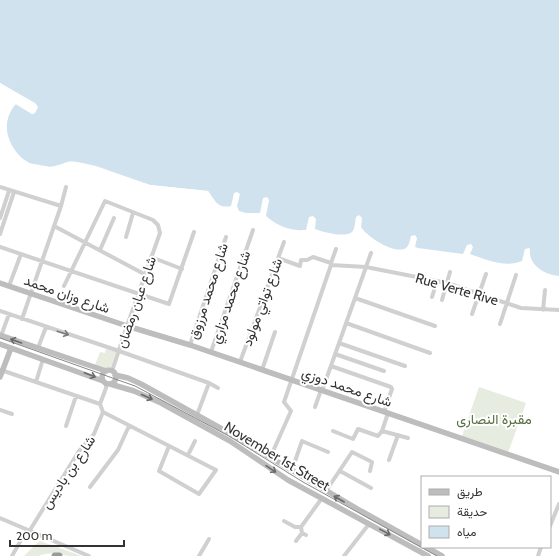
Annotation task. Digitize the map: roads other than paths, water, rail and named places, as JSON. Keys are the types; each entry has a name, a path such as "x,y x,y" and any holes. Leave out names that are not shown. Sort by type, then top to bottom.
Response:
{"main road":[{"name":"شارع وزان محمد","path":"0,283 127,326"},
{"name":"شارع محمد دوزي","path":"127,326 211,352 559,472"},
{"name":"November 1st Street","path":"1,335 142,384 421,544"},
{"name":"November 1st Street","path":"0,344 43,358 106,383 134,391 161,403 230,441 288,480 428,556"},
{"path":"0,377 1,370 10,348"},
{"path":"110,372 115,380 106,383 103,374 110,372"},
{"path":"428,548 442,556"}],"street":[{"path":"0,187 61,206"},
{"path":"22,319 41,260 61,206 66,187"},
{"path":"0,218 9,191"},
{"path":"0,234 14,192"},
{"path":"64,286 105,201 133,213 126,237"},
{"name":"شارع عبان رمضان","path":"110,372 113,368 160,233 158,225 153,220 133,213"},
{"path":"100,250 114,218"},
{"path":"54,226 146,275"},
{"name":"شارع محمد مزاري","path":"211,352 253,230"},
{"path":"0,247 169,304 194,232"},
{"name":"شارع محمد مرزوق","path":"190,345 226,237"},
{"name":"شارع تواتي مولود","path":"240,362 284,242"},
{"path":"270,458 291,411 284,402 336,248"},
{"path":"315,407 371,253"},
{"path":"9,286 21,254"},
{"path":"151,257 182,269"},
{"name":"Rue Verte Rive","path":"278,258 300,266 302,260 307,260 313,257 331,264 366,267 447,283 521,308 559,310"},
{"path":"442,300 450,272"},
{"path":"472,314 486,274"},
{"path":"500,324 516,275"},
{"path":"432,296 437,281"},
{"path":"543,310 545,290"},
{"path":"355,298 435,326"},
{"path":"0,311 119,351 209,383 217,388"},
{"path":"1,335 9,314"},
{"path":"346,322 430,353"},
{"path":"38,348 46,327"},
{"path":"262,370 275,332"},
{"path":"339,343 405,366"},
{"path":"335,354 384,371"},
{"path":"36,382 43,358"},
{"path":"331,366 391,387 392,389 382,431 378,436 358,429 353,439 333,431"},
{"path":"1,370 100,404"},
{"path":"106,383 106,388 100,404 103,412 216,470 199,494 158,471 169,446"},
{"path":"197,415 209,383"},
{"path":"66,426 76,396"},
{"path":"0,410 12,414"},
{"name":"شارع بن باديس","path":"12,556 25,532 30,530 79,451 94,434 103,412"},
{"path":"90,487 118,450 129,426"},
{"path":"382,431 408,438"},
{"path":"389,460 398,436"},
{"path":"188,455 195,441"},
{"path":"292,470 302,441 328,452"},
{"path":"326,491 352,452 372,462 370,471"},
{"path":"340,471 371,488"},
{"path":"301,527 322,498"},
{"path":"551,524 559,504"},
{"path":"0,518 89,556"},
{"path":"284,521 295,527 301,527"},
{"path":"344,556 369,524"},
{"path":"296,541 304,534 301,527"},
{"path":"199,556 210,539"}],"water":[{"path":"0,0 559,0 559,276 548,274 538,268 532,260 529,248 525,249 522,261 509,264 483,259 470,254 473,247 471,244 467,245 463,254 418,248 415,247 417,238 415,235 411,236 409,244 406,248 401,250 395,249 375,240 364,231 361,227 362,218 359,215 356,217 353,231 349,234 334,234 315,229 316,219 313,216 309,217 306,230 295,230 280,226 266,216 269,200 267,197 263,198 260,213 246,213 239,211 237,206 240,194 237,192 234,193 231,206 226,207 216,203 208,191 150,185 76,162 67,162 49,167 42,167 29,163 14,149 8,136 7,123 9,115 16,104 32,114 35,113 37,105 0,83"}],"tram line":[{"path":"0,338 135,386 229,436 303,482 421,547"},
{"path":"423,548 437,556"}],"park label":[{"name":"مقبرة النصارى","path":"494,419"}]}
